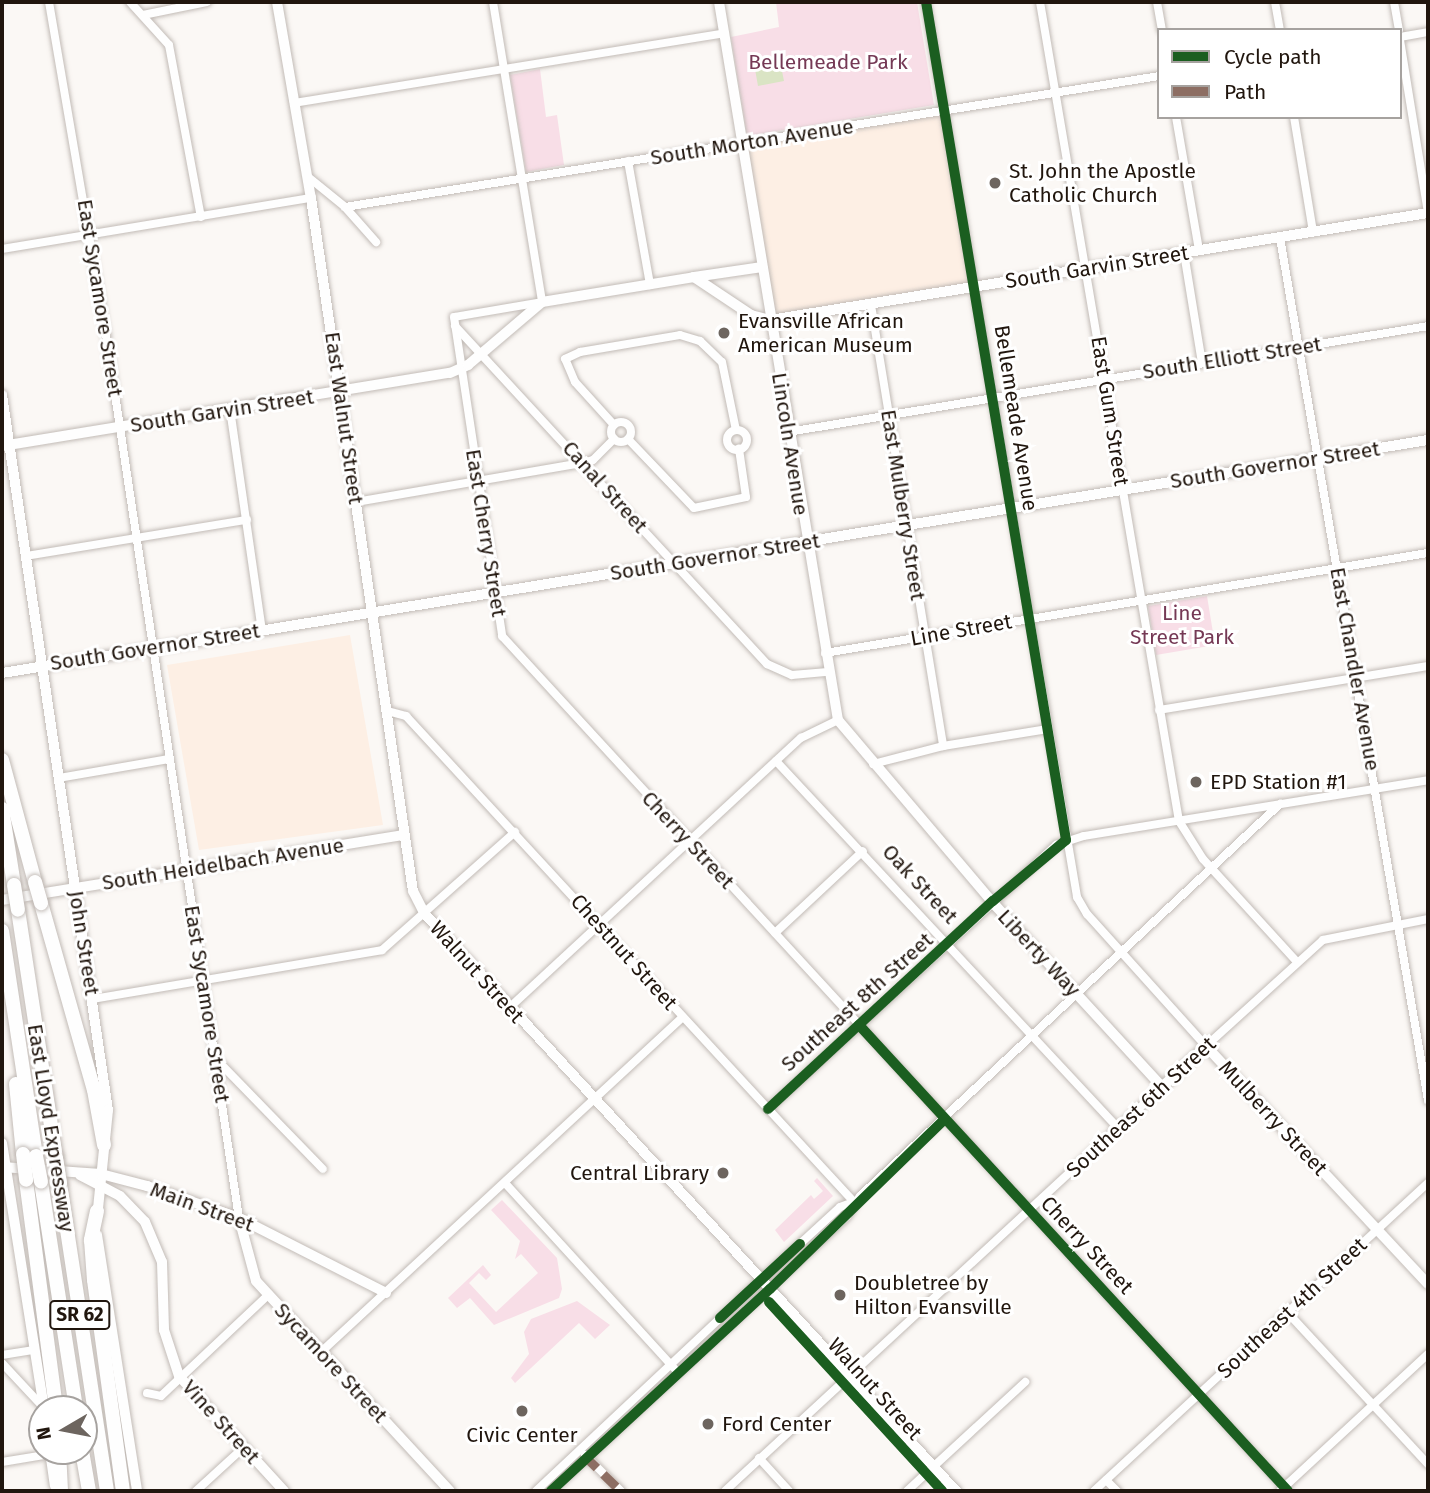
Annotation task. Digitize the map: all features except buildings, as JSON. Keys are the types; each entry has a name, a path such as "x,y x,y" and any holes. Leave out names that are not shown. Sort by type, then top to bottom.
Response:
{"highway":[{"path":"2,760 94,1090 104,1145"},
{"name":"East Lloyd Expressway","path":"2,809 107,1491"},
{"name":"East Lloyd Expressway","path":"2,931 33,1181 73,1395"},
{"path":"33,1181 55,1395"},
{"path":"96,1211 91,1240 94,1280 123,1491"},
{"path":"56,1465 61,1491"},
{"path":"84,1465 89,1491"}],"main road":[{"name":"East Walnut Street","path":"277,2 311,198 374,612 404,835"},
{"name":"Lincoln Avenue","path":"719,2 806,541 838,720"},
{"name":"South Garvin Street","path":"770,320 871,306 1428,213"},
{"path":"542,302 762,267"},
{"path":"694,278 751,315 770,320"},
{"name":"South Garvin Street","path":"5,446 460,369 542,302"},
{"name":"John Street","path":"2,395 5,446 26,556 108,1110 96,1211 137,1491"},
{"name":"South Governor Street","path":"2,673 1428,440"},
{"name":"Liberty Way","path":"838,720 993,901 1162,1087"},
{"name":"South Heidelbach Avenue","path":"2,900 404,835"},
{"name":"Walnut Street","path":"404,835 413,891 424,913 956,1491"},
{"name":"Southeast 6th Street","path":"1162,1087 1206,1046"},
{"name":"Mulberry Street","path":"1206,1046 1428,1284"},
{"path":"2,1143 41,1395"},
{"name":"Vine Street","path":"4,1167 80,1175 101,1180 131,1206 157,1245 164,1270 165,1339 180,1378 284,1491"},
{"name":"Main Street","path":"101,1180 239,1219 386,1293"},
{"name":"Sycamore Street","path":"239,1219 256,1281 450,1491"},
{"path":"54,1465 55,1491"}],"street":[{"name":"East Sycamore Street","path":"50,2 91,235 239,1219"},
{"path":"130,2 169,45 201,217"},
{"path":"143,15 207,2"},
{"path":"455,327 454,317 542,302 493,2"},
{"name":"Bellemeade Avenue","path":"926,2 1066,840"},
{"name":"East Gum Street","path":"1040,2 1179,821"},
{"path":"1157,2 1161,28"},
{"path":"1275,2 1280,28"},
{"path":"1394,2 1399,28"},
{"path":"1402,38 1428,32"},
{"path":"294,103 724,33"},
{"path":"1402,50 1428,213"},
{"name":"South Morton Avenue","path":"345,207 1157,76"},
{"path":"1176,119 1199,250"},
{"path":"1294,119 1313,232"},
{"path":"628,161 650,285"},
{"path":"307,176 345,207 376,242"},
{"path":"2,249 311,198"},
{"name":"East Chandler Avenue","path":"1280,238 1428,1100"},
{"path":"1184,253 1202,363"},
{"name":"East Mulberry Street","path":"871,306 943,746"},
{"name":"South Elliott Street","path":"788,432 1428,326"},
{"name":"Canal Street","path":"455,327 767,664 792,675 828,672"},
{"name":"East Cherry Street","path":"455,327 494,592 505,641 600,744"},
{"path":"614,425 628,426 628,439 694,508 747,497 739,449 747,438 736,430 722,362 700,341 680,335 580,352 565,359 575,382 614,425 614,439"},
{"path":"230,409 262,630"},
{"path":"736,430 727,441 739,449"},
{"path":"356,502 582,463 593,460 614,439 628,439"},
{"path":"26,556 247,520"},
{"name":"Line Street","path":"825,653 1428,553"},
{"path":"1159,710 1428,666"},
{"name":"Chestnut Street","path":"387,711 406,716 854,1202"},
{"path":"509,1008 776,761 808,733 838,720"},
{"path":"873,764 943,746 1048,729"},
{"name":"Cherry Street","path":"600,744 1284,1490"},
{"path":"59,778 169,759"},
{"name":"Oak Street","path":"776,761 949,943 1118,1128"},
{"path":"1066,840 1428,779"},
{"path":"551,1491 770,1289 847,1216 854,1202 1280,804"},
{"path":"1179,821 1212,870 1297,961"},
{"path":"93,999 382,950 515,832"},
{"name":"Southeast 8th Street","path":"768,1109 993,901 1066,840"},
{"name":"Mulberry Street","path":"1066,840 1077,897 1122,954 1206,1046"},
{"path":"775,933 863,851"},
{"name":"Southeast 6th Street","path":"1206,1046 1297,961 1328,937 1428,919"},
{"path":"321,1352 683,1017"},
{"path":"214,1058 323,1169"},
{"name":"Southeast 6th Street","path":"725,1491 1162,1087"},
{"name":"Southeast 4th Street","path":"1094,1491 1428,1182"},
{"path":"505,1183 678,1373"},
{"path":"536,1491 840,1207 854,1202"},
{"path":"147,1393 161,1396 268,1295"},
{"path":"1287,1312 1428,1464"},
{"path":"2,1355 33,1350"},
{"path":"1284,1490 1428,1354"},
{"path":"2,1363 31,1395"},
{"path":"907,1491 1026,1382"},
{"path":"196,1491 244,1447"},
{"path":"579,1453 589,1457 621,1491"},
{"path":"2,1462 28,1457"},
{"path":"759,1458 789,1491"},
{"path":"1106,1480 1117,1491"}],"shaded area":[{"path":"753,58 763,58 764,63 780,61 784,81 758,86"},
{"path":"943,113 972,286 773,319 747,146"},
{"path":"350,635 383,825 199,850 167,665"}],"green space":[{"name":"Bellemeade Park","path":"776,2 917,2 934,105 747,136 731,37 779,27"},
{"path":"540,69 546,117 557,115 564,165 526,172 510,75"},
{"name":"Line Street Park","path":"1207,596 1215,645 1156,655 1148,606"},
{"path":"817,1178 833,1196 784,1242 775,1230 811,1195 814,1199 823,1191 814,1181"},
{"path":"502,1200 557,1258 562,1289 559,1298 494,1325 470,1298 457,1308 448,1298 483,1265 491,1275 486,1280 479,1273 469,1283 496,1312 538,1273 521,1254 515,1259 520,1241 491,1210"},
{"path":"577,1301 610,1325 595,1339 579,1323 515,1383 511,1378 529,1354 524,1332 531,1319"}],"marked path":[{"path":"584,1455 621,1491"}],"cycle path":[{"path":"768,1109 993,901 1066,840 926,2"},
{"path":"859,1025 1288,1491"},
{"path":"551,1491 770,1289 944,1120"},
{"path":"720,1318 800,1244"},
{"path":"769,1302 942,1491"}],"place":[{"name":"St. John the Apostle Catholic Church","path":"995,183"},
{"name":"Evansville African American Museum","path":"724,333"},
{"name":"EPD Station #1","path":"1196,782"},
{"name":"Central Library","path":"723,1173"},
{"name":"Doubletree by Hilton Evansville","path":"840,1295"},
{"name":"Civic Center","path":"522,1411"},
{"name":"Ford Center","path":"708,1424"}]}
